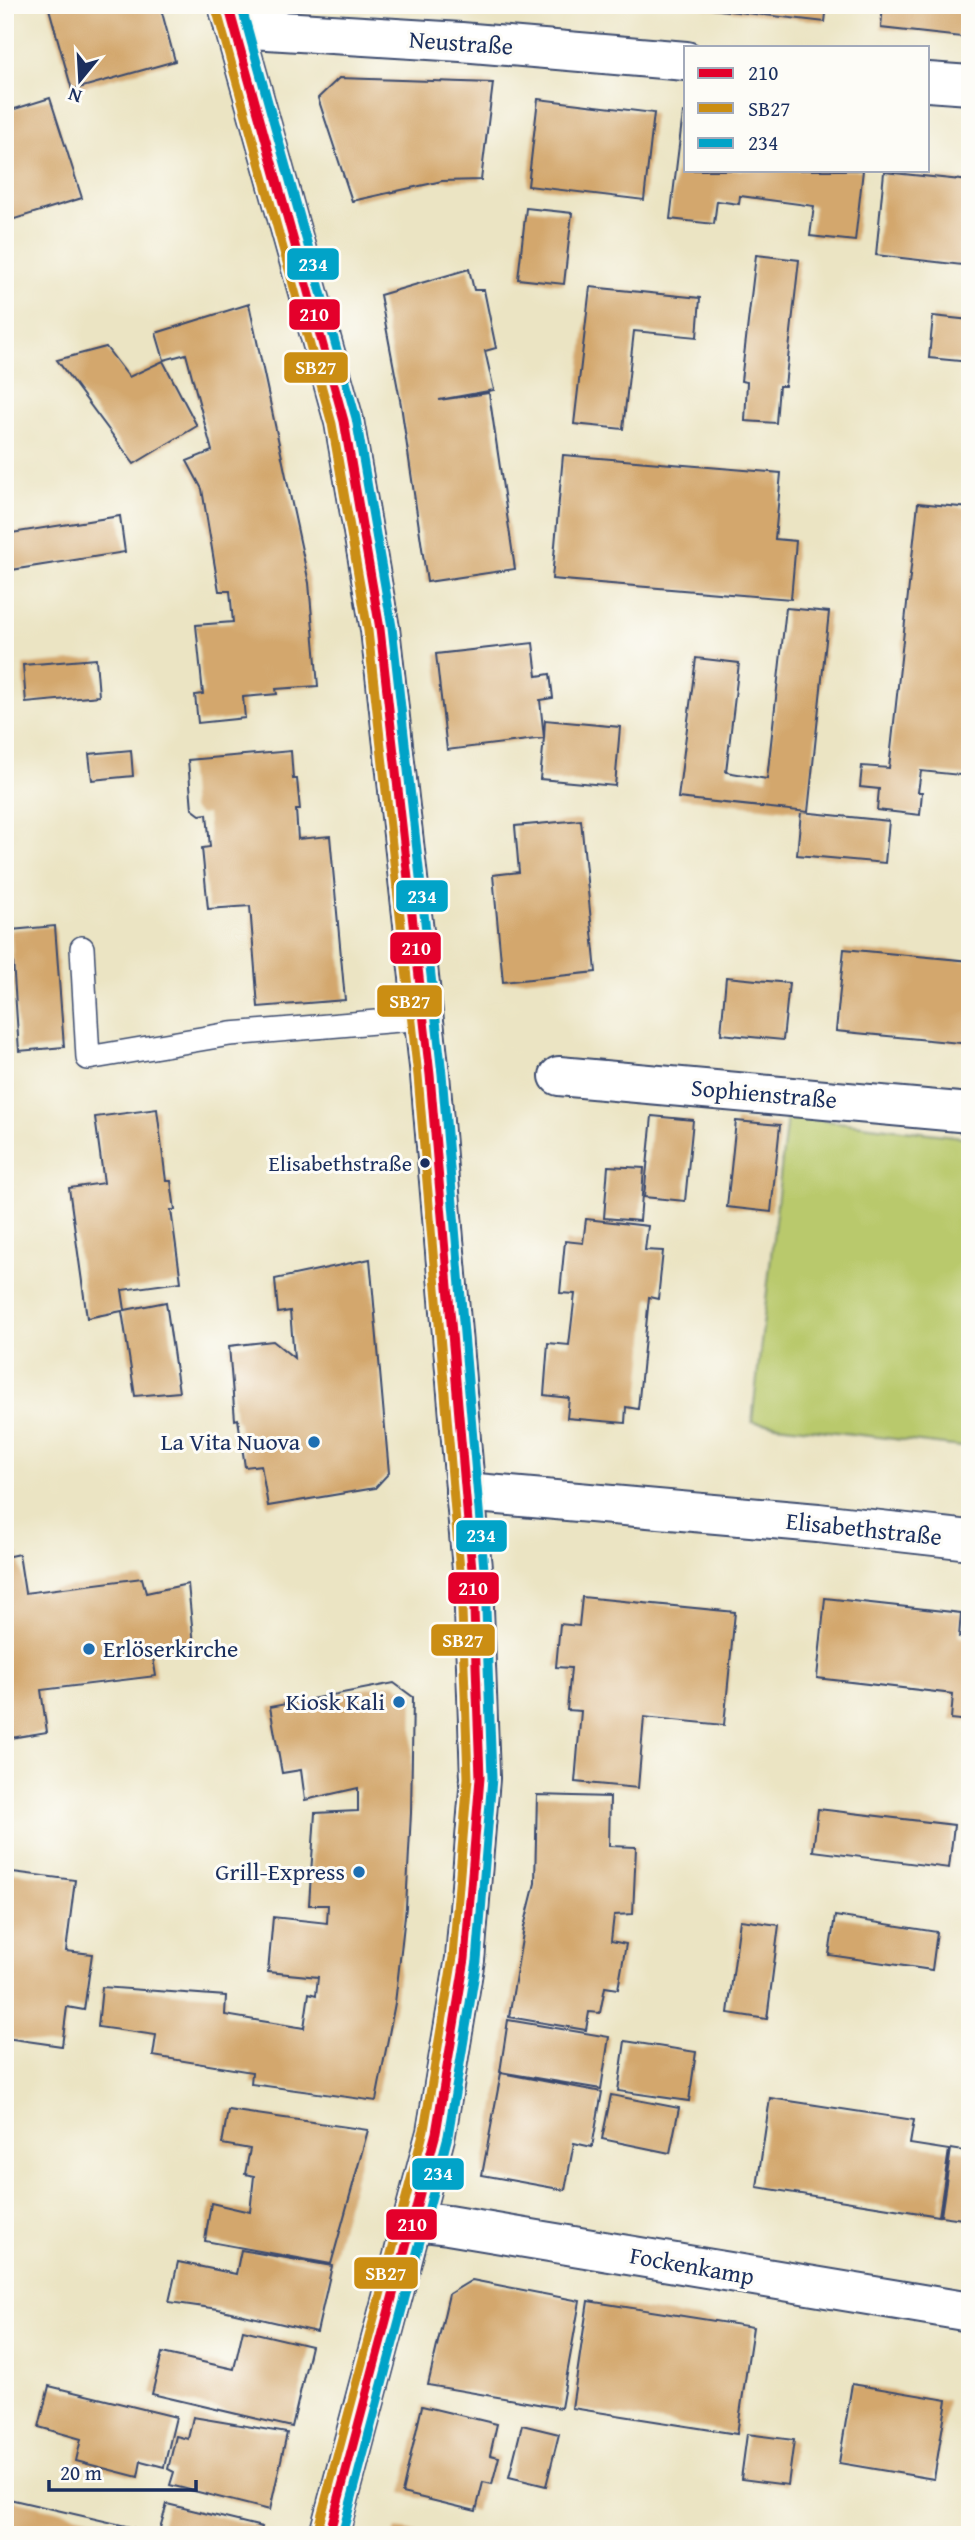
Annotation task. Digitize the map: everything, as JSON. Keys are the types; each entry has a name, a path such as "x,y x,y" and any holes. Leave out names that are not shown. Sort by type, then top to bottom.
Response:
{"main road":[{"path":"231,17 344,421 380,629 424,1018 473,1581 480,1778 465,1959 436,2133 329,2535"}],"street":[{"name":"Neustraße","path":"231,17 461,42 684,61"},
{"path":"930,82 970,85"},
{"name":"Sophienstraße","path":"559,1076 970,1113"},
{"name":"Elisabethstraße","path":"465,1492 970,1539"},
{"name":"Fockenkamp","path":"414,2221 970,2312"}],"lane":[{"path":"82,948 89,1058 230,1034 424,1018"}],"green space":[{"path":"787,1116 970,1138 970,1448 752,1422"}],"building":[{"path":"48,5 160,5 175,61 72,90"},
{"path":"703,5 827,5 825,22 703,8"},
{"path":"883,5 970,5 970,38 881,28"},
{"path":"339,78 493,83 481,180 442,181 352,201 318,98"},
{"path":"50,98 82,198 5,222 5,112"},
{"path":"538,99 654,113 644,200 528,186"},
{"path":"683,113 684,172 863,172 855,241 810,236 814,206 740,196 739,204 717,201 714,224 670,219"},
{"path":"884,172 970,181 962,265 876,255"},
{"path":"526,208 572,213 564,284 518,279"},
{"path":"756,255 799,260 785,386 779,386 776,423 745,421 747,382 741,381"},
{"path":"469,269 474,290 484,290 496,348 485,351 494,390 439,400 489,393 515,569 427,582 401,405 380,295"},
{"path":"590,287 700,298 697,337 634,331 623,429 574,424"},
{"path":"249,304 309,583 318,686 276,689 277,694 243,697 245,718 198,723 195,695 203,694 196,625 233,622 230,591 219,591 202,489 187,461 212,451 186,354 164,360 156,333"},
{"path":"933,316 970,320 970,362 929,358"},
{"path":"106,347 129,377 163,361 197,426 134,464 57,360"},
{"path":"563,455 781,473 775,539 796,541 791,599 552,579"},
{"path":"918,503 970,508 970,776 921,771 918,792 922,792 920,815 877,810 879,789 860,787 862,766 889,768"},
{"path":"120,516 125,552 5,571 5,534"},
{"path":"786,608 829,612 808,812 678,798 696,658 739,663 726,772 767,779"},
{"path":"533,643 537,676 550,674 553,698 540,700 544,738 447,750 436,654"},
{"path":"96,659 99,696 26,703 23,665"},
{"path":"545,720 620,727 615,786 540,779"},
{"path":"131,750 133,776 92,780 89,754"},
{"path":"291,751 293,779 297,779 300,810 296,810 298,839 330,836 345,1000 258,1007 250,906 208,909 202,848 210,847 207,814 200,815 192,809 188,760"},
{"path":"801,812 889,821 885,863 797,855"},
{"path":"581,820 596,972 503,982 493,875 519,872 515,826"},
{"path":"55,926 64,1047 19,1051 11,930"},
{"path":"844,949 970,961 970,1044 836,1031"},
{"path":"726,977 789,983 783,1040 721,1034"},
{"path":"157,1109 166,1181 171,1181 175,1210 171,1210 181,1282 122,1290 125,1310 166,1302 179,1392 135,1396 122,1311 87,1318 69,1188 104,1183 95,1117"},
{"path":"652,1116 693,1120 685,1201 644,1197"},
{"path":"736,1121 780,1125 771,1212 727,1207"},
{"path":"608,1166 644,1168 640,1221 604,1218"},
{"path":"586,1219 648,1226 645,1250 663,1251 658,1299 649,1297 638,1409 626,1407 625,1423 567,1418 569,1398 544,1395 548,1343 569,1345 575,1294 560,1293 565,1241 583,1243"},
{"path":"370,1259 389,1473 375,1488 268,1506 261,1465 245,1467 238,1419 235,1420 229,1346 273,1341 294,1358 290,1311 278,1313 275,1279"},
{"name":"Erlöserkirche","path":"19,1554 25,1593 142,1578 146,1593 188,1584 194,1646 152,1652 156,1676 41,1690 47,1732 5,1739 5,1557"},
{"path":"582,1597 735,1612 724,1725 644,1717 638,1788 575,1782 581,1711 567,1710 571,1668 556,1667 560,1624 579,1626"},
{"path":"825,1598 961,1613 959,1637 970,1638 970,1721 951,1719 953,1694 817,1678"},
{"path":"394,1683 413,1697 411,1813 406,1907 395,2003 376,2101 251,2084 252,2072 153,2056 156,2035 98,2027 102,1987 226,1996 225,2015 304,2028 309,1993 316,1995 318,1977 268,1972 273,1917 327,1923 328,1905 309,1905 315,1813 358,1811 358,1788 305,1800 301,1770 282,1773 270,1707"},
{"path":"537,1795 610,1797 609,1846 636,1847 633,1914 614,1915 611,1941 626,1944 618,1989 605,1987 600,2013 589,2012 586,2030 509,2017 524,1927 535,1883"},
{"path":"818,1809 954,1825 949,1868 813,1851"},
{"path":"5,1871 75,1880 66,1951 92,1954 84,2010 67,2007 62,2046 5,2038"},
{"path":"835,1916 937,1932 932,1970 829,1955"},
{"path":"740,1920 779,1925 767,2019 728,2013"},
{"path":"508,2020 609,2037 601,2089 500,2072"},
{"path":"625,2041 696,2052 689,2101 618,2091"},
{"path":"501,2073 602,2092 592,2147 574,2143 565,2190 482,2175"},
{"path":"611,2095 679,2108 670,2153 602,2139"},
{"path":"770,2098 914,2120 910,2144 949,2150 939,2216 757,2187"},
{"path":"228,2110 368,2130 331,2264 205,2241 211,2203 250,2212 254,2176 245,2174 250,2149 222,2144"},
{"path":"951,2149 970,2152 970,2220 941,2216"},
{"path":"241,2250 332,2266 317,2332 218,2309 169,2302 178,2262 236,2274"},
{"path":"472,2280 580,2301 561,2408 428,2385 449,2294"},
{"path":"588,2301 753,2327 737,2434 572,2408"},
{"path":"243,2330 311,2346 292,2427 152,2394 162,2353 234,2369"},
{"path":"852,2384 947,2400 934,2479 839,2463"},
{"path":"49,2386 176,2417 164,2467 141,2461 138,2477 76,2461 81,2439 39,2427"},
{"path":"422,2406 497,2424 490,2455 499,2457 492,2484 483,2482 476,2511 402,2493"},
{"path":"193,2417 287,2433 270,2510 170,2485 174,2472 168,2469 176,2436 188,2439"},
{"path":"522,2425 559,2434 546,2486 509,2477"},
{"path":"747,2434 794,2440 788,2485 741,2479"},
{"path":"5,2498 152,2532 152,2535 5,2534"},
{"path":"167,2504 262,2527 260,2535 158,2535"},
{"path":"396,2529 426,2533 426,2535 394,2535"}],"transit line":[{"name":"210","path":"228,5 344,421 380,629 430,1075 473,1581 480,1778 465,1959 436,2133 329,2535"},
{"name":"234","path":"241,5 356,418 392,627 442,1074 485,1581 492,1778 477,1961 448,2136 342,2535"},
{"name":"SB27","path":"216,8 332,424 368,631 418,1076 461,1582 468,1778 453,1957 424,2130 317,2532"}],"place":[{"name":"Elisabethstraße","path":"425,1163"},
{"name":"La Vita Nuova","path":"314,1442"},
{"name":"Erlöserkirche","path":"89,1649"},
{"name":"Kiosk Kali","path":"399,1702"},
{"name":"Grill-Express","path":"359,1872"}]}
